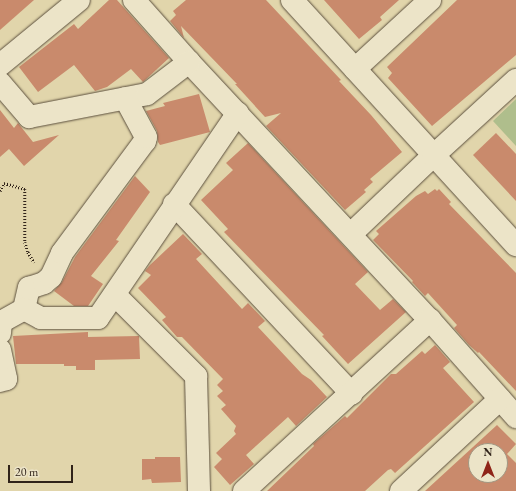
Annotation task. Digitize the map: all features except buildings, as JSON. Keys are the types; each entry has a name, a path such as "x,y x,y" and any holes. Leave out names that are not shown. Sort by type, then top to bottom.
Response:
{"street":[{"path":"0,65 79,0"},
{"path":"134,0 189,62 430,320 516,417"},
{"path":"292,0 433,156 514,238"},
{"path":"355,69 430,0"},
{"path":"0,83 29,117 147,94 189,62"},
{"path":"351,234 516,80"},
{"path":"0,333 1,322 24,309 29,288 44,283 49,279 62,253 145,141 146,137 125,98"},
{"path":"24,309 41,318 98,318 115,295 174,204 238,114"},
{"path":"174,204 352,394"},
{"path":"115,295 196,376 199,491"},
{"path":"244,491 352,394 430,320"},
{"path":"0,350 6,379 0,380"},
{"path":"401,491 500,399"}],"path":[{"path":"0,191 4,182 25,189 25,242 28,252 49,279"}],"green space":[{"path":"516,99 516,146 493,121"}]}
